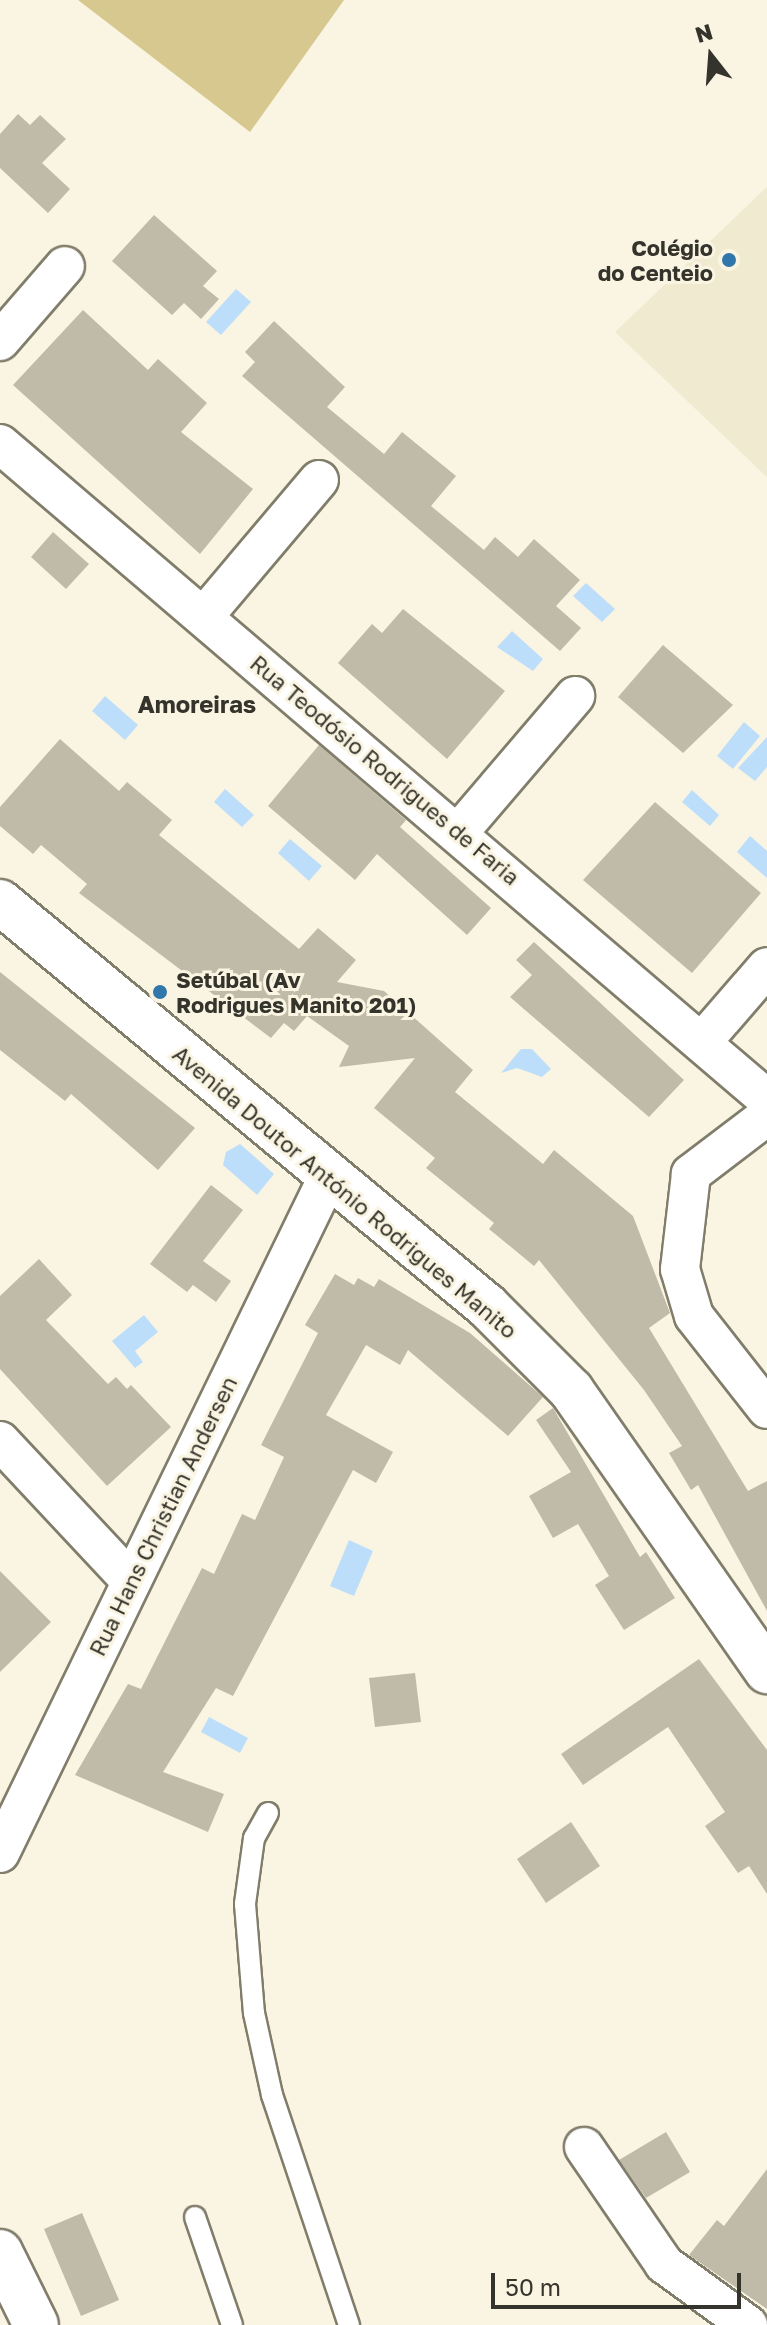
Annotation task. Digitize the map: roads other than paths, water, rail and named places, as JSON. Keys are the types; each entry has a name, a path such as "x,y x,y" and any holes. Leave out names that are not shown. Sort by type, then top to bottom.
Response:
{"street":[{"path":"0,341 65,266"},
{"name":"Rua Teodósio Rodrigues de Faria","path":"0,444 459,832 767,1099"},
{"path":"204,616 319,480"},
{"path":"459,832 575,696"},
{"name":"Avenida Doutor António Rodrigues Manito","path":"0,902 327,1179 487,1306 571,1390 767,1671"},
{"path":"702,1042 767,967"},
{"path":"767,1116 691,1174 680,1269 694,1316 767,1409"},
{"name":"Rua Hans Christian Andersen","path":"0,1853 327,1179"},
{"path":"0,1441 131,1581"},
{"path":"584,2147 664,2264 748,2325"},
{"path":"0,2252 36,2325"}],"lane":[{"path":"268,1813 254,1838 245,1904 254,2013 272,2095 349,2325"},
{"path":"195,2217 232,2325"}],"water":[{"path":"236,289 251,302 221,335 206,322"},
{"path":"586,583 615,609 602,622 573,596"},
{"path":"512,631 543,659 533,671 497,647"},
{"path":"105,696 138,725 125,740 92,711"},
{"path":"744,722 760,736 733,769 717,756"},
{"path":"767,737 767,767 755,781 738,768"},
{"path":"225,789 254,815 242,827 214,802"},
{"path":"692,790 719,815 710,826 682,802"},
{"path":"750,836 767,851 767,878 737,852"},
{"path":"290,839 322,866 309,881 278,853"},
{"path":"521,1049 532,1049 551,1069 542,1077 517,1068 501,1073"},
{"path":"240,1144 274,1174 257,1195 223,1165 226,1152"},
{"path":"144,1315 158,1332 135,1351 143,1362 135,1368 112,1341"},
{"path":"349,1540 373,1551 354,1596 330,1586"},
{"path":"209,1717 248,1738 240,1753 201,1732"}],"place":[{"name":"Colégio do Centeio","path":"729,260"},
{"name":"Setúbal (Av Rodrigues Manito 201)","path":"160,992"}],"district":[{"name":"Amoreiras","path":"197,704"}]}
